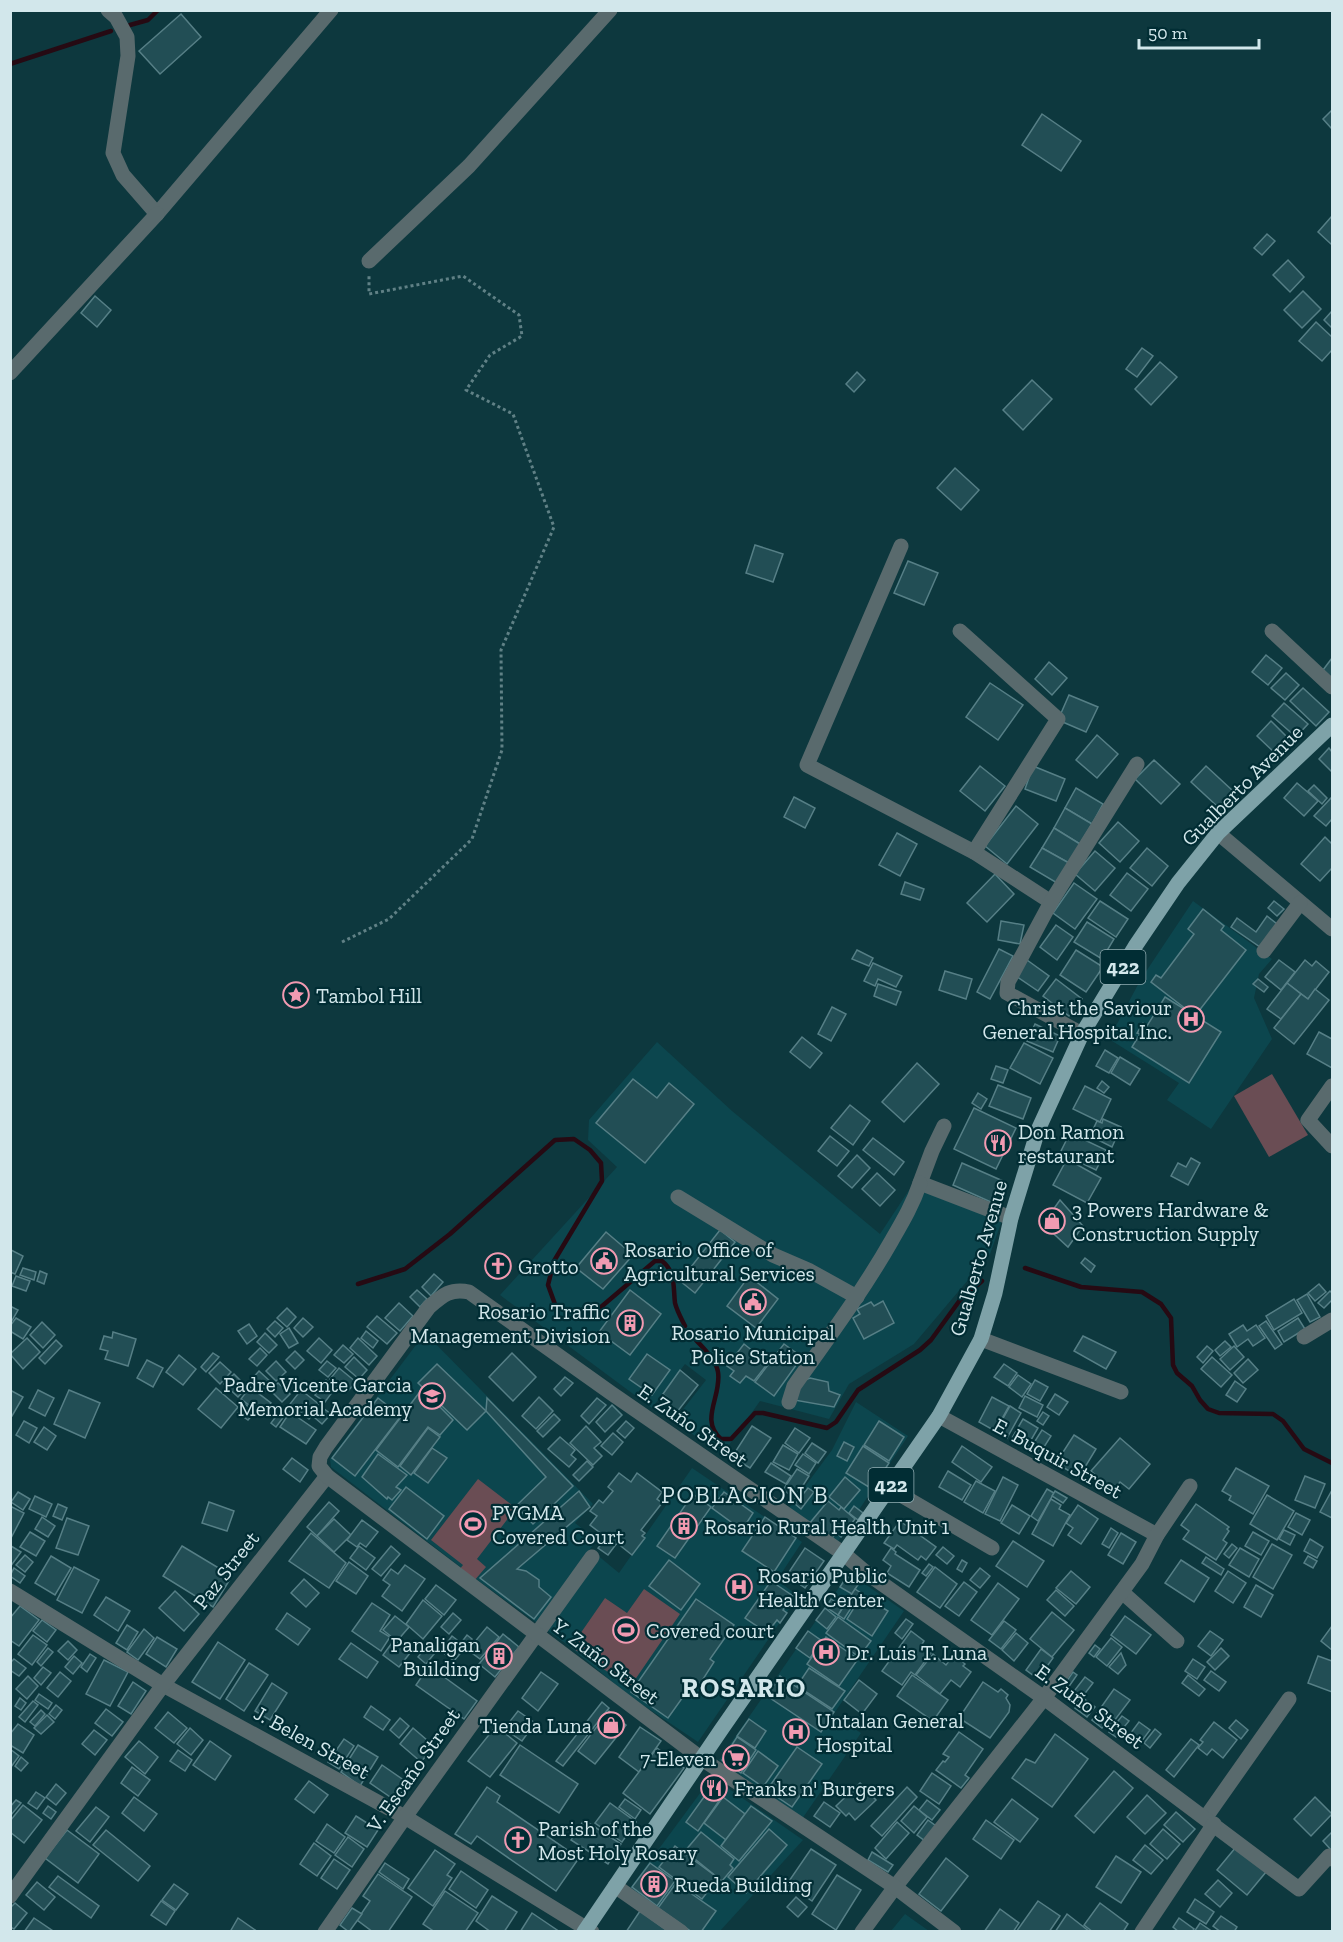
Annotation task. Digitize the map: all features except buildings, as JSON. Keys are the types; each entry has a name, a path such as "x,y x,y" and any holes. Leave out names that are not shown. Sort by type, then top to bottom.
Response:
{"main road":[{"name":"Gualberto Avenue","path":"588,1930 615,1886 939,1416 981,1339 995,1293 1011,1218 1038,1130 1082,1035 1155,916 1218,833 1332,725"}],"street":[{"path":"108,10 116,17 127,38 128,56 113,153 123,175 157,214"},
{"path":"10,373 157,214 332,10"},
{"path":"369,261 469,166 610,10"},
{"path":"901,546 807,765 974,852 1051,902"},
{"path":"960,631 1058,719 974,852"},
{"path":"1272,631 1332,687"},
{"path":"1082,1035 1007,993 1008,982 1051,902 1137,764"},
{"path":"1218,833 1332,929"},
{"path":"1264,951 1300,903"},
{"path":"1332,1086 1308,1120 1332,1146"},
{"path":"789,1402 794,1386 857,1296 913,1202 944,1126"},
{"path":"920,1182 1011,1218"},
{"path":"678,1197 773,1255 810,1271 857,1296"},
{"name":"E. Zuño Street","path":"327,1476 319,1466 320,1457 429,1307 449,1292 457,1289 469,1292 844,1554 864,1571 1044,1698 1299,1889 1329,1856 1332,1859"},
{"path":"1304,1337 1332,1320"},
{"path":"981,1339 1121,1392"},
{"name":"E. Buquir Street","path":"939,1416 1157,1536"},
{"name":"Y. Zuño Street","path":"327,1476 702,1759 895,1887 954,1932"},
{"name":"Paz Street","path":"10,1896 163,1685 327,1476"},
{"path":"862,1932 1044,1698 1142,1564 1157,1536 1191,1486"},
{"path":"889,1488 992,1548"},
{"name":"V. Escaño Street","path":"325,1932 592,1557"},
{"name":"J. Belen Street","path":"10,1591 163,1685 405,1817 588,1930"},
{"path":"1122,1592 1177,1641"},
{"path":"1142,1932 1289,1699"},
{"path":"615,1886 681,1932"}],"path":[{"path":"342,942 389,919 472,839 502,750 501,650 554,528 513,414 466,390 490,355 522,336 519,315 463,276 369,294 369,261"}],"shaded area":[{"name":"Christ the Saviour General Hospital Inc.","path":"1193,901 1272,959 1259,974 1254,998 1272,1039 1211,1129 1167,1100 1179,1083 1109,1039 1141,979"},
{"path":"657,1042 732,1111 880,1234 919,1175 1005,1212 990,1254 914,1344 849,1384 829,1419 760,1401 722,1455 674,1421 706,1380 685,1364 652,1408 500,1295 617,1167 588,1140 589,1120"},
{"path":"1272,1074 1308,1135 1269,1157 1234,1096"},
{"path":"425,1333 593,1504 575,1523 597,1540 590,1549 619,1573 692,1468 802,1542 777,1580 798,1596 698,1742 628,1695 569,1646 476,1579 331,1467 330,1459"},
{"path":"856,1402 908,1436 837,1543 789,1508 832,1450"},
{"name":"PVGMA Covered Court","path":"478,1479 516,1508 477,1559 486,1567 474,1581 459,1570 463,1565 431,1540"},
{"path":"849,1573 904,1611 833,1715 861,1733 802,1819 719,1760"},
{"name":"Covered court","path":"644,1589 680,1614 630,1687 571,1647 605,1598 627,1613"},
{"path":"712,1777 803,1840 720,1931 689,1931 630,1888"},
{"path":"905,1914 929,1931 891,1931"}],"waterway":[{"path":"130,25 148,20 158,10"},
{"path":"10,64 111,31"},
{"path":"358,1284 405,1269 450,1234 555,1140 574,1139 590,1150 601,1163 602,1181 554,1261 548,1285 556,1307 577,1313 601,1307 655,1261 662,1261 672,1275 675,1303 685,1326"},
{"path":"1025,1268 1081,1287 1142,1292 1161,1304 1171,1318 1173,1365 1177,1373 1192,1386 1208,1409 1219,1413 1273,1414 1283,1421 1304,1449 1332,1463"},
{"path":"696,1340 717,1368 717,1390 711,1416 715,1432 721,1439 731,1439 755,1413 827,1428 836,1422 858,1390 920,1350 931,1340 960,1300 982,1281"}],"place":[{"name":"Tambol Hill","path":"296,995"},
{"name":"Christ the Saviour General Hospital Inc.","path":"1191,1019"},
{"name":"Don Ramon restaurant","path":"998,1143"},
{"name":"3 Powers Hardware & Construction Supply","path":"1052,1221"},
{"name":"Rosario Office of Agricultural Services","path":"604,1261"},
{"name":"Grotto","path":"498,1266"},
{"name":"Rosario Municipal Police Station","path":"753,1302"},
{"name":"Rosario Traffic Management Division","path":"630,1323"},
{"name":"Padre Vicente Garcia Memorial Academy","path":"432,1396"},
{"name":"PVGMA Covered Court","path":"473,1524"},
{"name":"Rosario Rural Health Unit 1","path":"684,1526"},
{"name":"Rosario Public Health Center","path":"739,1587"},
{"name":"Covered court","path":"626,1630"},
{"name":"Dr. Luis T. Luna","path":"826,1652"},
{"name":"Panaligan Building","path":"499,1656"},
{"name":"Tienda Luna","path":"611,1725"},
{"name":"Untalan General Hospital","path":"796,1732"},
{"name":"7-Eleven","path":"736,1758"},
{"name":"Franks n' Burgers","path":"714,1788"},
{"name":"Parish of the Most Holy Rosary","path":"518,1840"},
{"name":"Rueda Building","path":"654,1884"}],"district":[{"name":"POBLACION B","path":"745,1494"},
{"name":"ROSARIO","path":"744,1688"}]}
